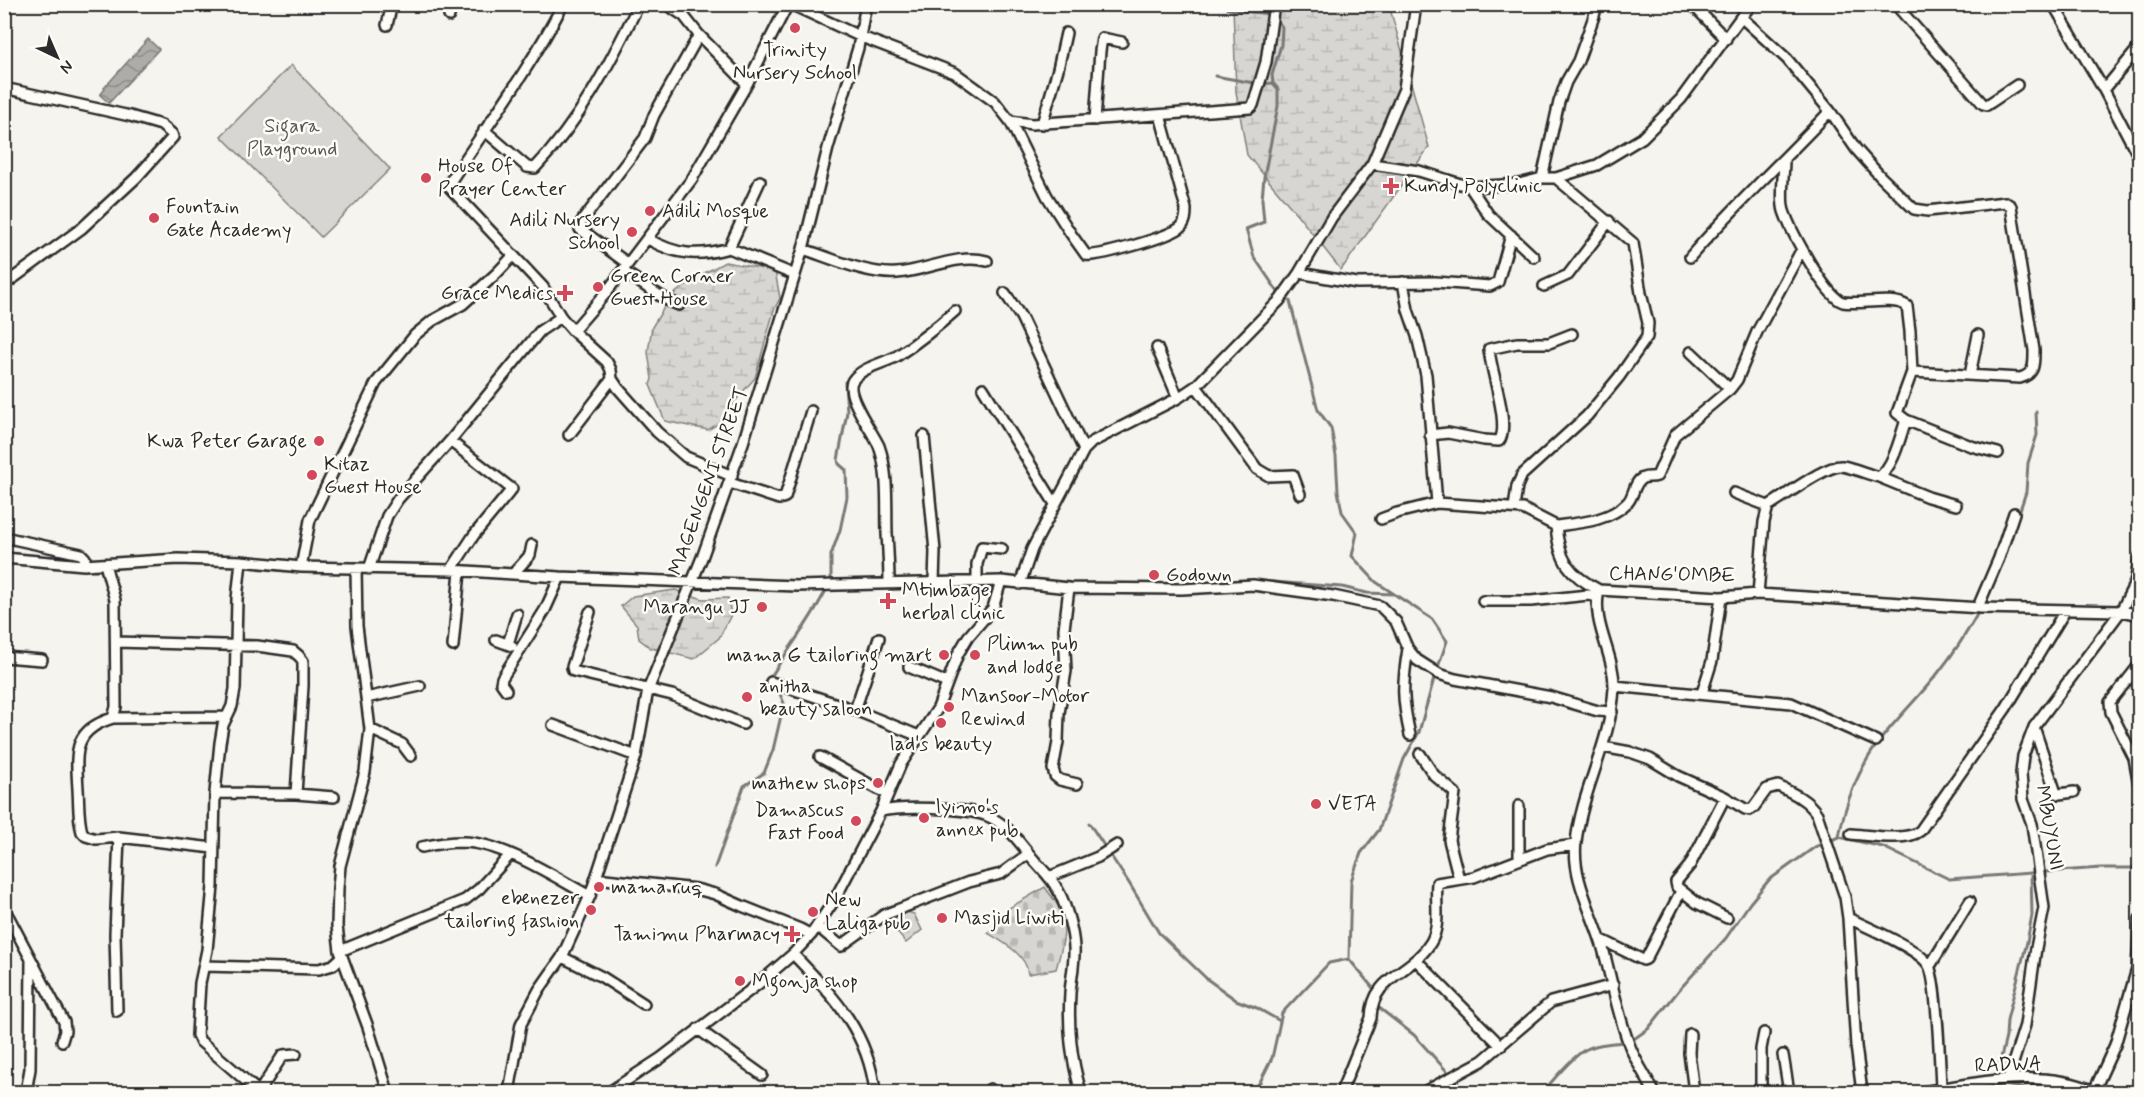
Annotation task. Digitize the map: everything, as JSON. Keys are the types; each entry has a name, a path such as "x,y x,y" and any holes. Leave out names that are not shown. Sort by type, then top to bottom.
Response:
{"street":[{"path":"387,25 392,4"},
{"path":"449,16 451,4"},
{"path":"563,4 524,75 484,130 450,182 450,188 543,287 561,317 607,362 612,379 631,404 677,450 731,480 779,499 784,497 811,411"},
{"path":"484,130 527,167 535,168 581,111 639,4"},
{"path":"666,4 684,16 699,35 747,84"},
{"path":"573,331 648,239 692,178 747,84 789,4 859,36 955,73 995,102 1010,121 1047,196 1083,252 1091,256 1144,242 1171,232 1181,227 1186,219 1186,209 1160,115"},
{"name":"MAGENGENI STREET","path":"509,1092 521,1024 534,997 562,957 590,896 636,756 648,690 731,480 765,377 803,249 866,4"},
{"path":"1010,121 1042,124 1252,107 1266,62 1274,4"},
{"path":"1020,584 1032,549 1084,450 1092,442 1178,398 1196,386 1280,300 1299,273 1332,217 1372,164 1404,89 1416,4"},
{"path":"1692,4 1726,39"},
{"path":"1372,164 1419,171 1470,187 1518,184 1542,178 1556,178 1597,165 1642,138 1681,99 1752,4"},
{"path":"1895,4 1983,104 1987,105 2017,85"},
{"path":"2053,4 2104,90 2139,159"},
{"path":"1542,178 1559,102 1566,82 1578,60 1593,19 1595,5"},
{"path":"1741,17 1787,59 1830,111 1856,149 1914,209 1928,211 2005,202 2011,206 2034,350 2033,367 2030,374 2020,378 1912,372"},
{"path":"1042,124 1066,33"},
{"path":"680,305 660,297 580,229 579,225 645,138 654,115 699,35"},
{"path":"1095,120 1102,38 1122,42"},
{"path":"2104,90 2139,46"},
{"path":"4,88 162,125 173,137 136,178 82,228 4,285"},
{"path":"1690,257 1830,111"},
{"path":"1784,160 1783,209 1802,249 1828,291 1836,299 1852,302 1900,302 1907,306 1912,372 1897,414 1906,420 1971,446 1998,453"},
{"path":"1514,508 1517,486 1522,475 1587,416 1639,352 1647,337 1648,323 1641,293 1636,248 1631,240 1609,220 1556,178"},
{"path":"729,248 760,181"},
{"path":"1470,187 1488,214 1534,257"},
{"path":"1544,286 1568,275 1609,220"},
{"path":"1299,273 1357,283 1455,283 1484,287 1495,285 1498,282 1511,235"},
{"path":"648,239 665,249 687,253 713,253 729,248 795,275"},
{"path":"803,249 883,273 897,273 966,259 987,261"},
{"path":"1381,519 1437,503 1523,509 1556,526 1610,515 1625,505 1639,480 1657,476 1675,435 1730,389 1737,380 1758,332 1802,249"},
{"path":"301,567 310,520 376,383 415,335 432,321 463,304 513,256"},
{"path":"1403,282 1408,310 1426,375 1437,503"},
{"path":"1005,293 1020,316 1084,450"},
{"path":"889,584 886,483 882,459 850,388 853,380 861,374 919,342 955,311"},
{"path":"369,569 387,516 414,480 450,441 540,331 561,317"},
{"path":"1430,435 1448,433 1499,441 1502,435 1500,404 1489,349 1517,343 1549,343 1572,334"},
{"path":"1970,375 1978,335"},
{"path":"1157,348 1178,398"},
{"path":"1691,352 1730,389"},
{"path":"569,435 612,379"},
{"path":"1196,386 1257,469 1269,476 1293,475 1300,494"},
{"path":"983,388 1055,504"},
{"path":"1878,477 1889,463 1906,420"},
{"path":"924,436 935,550 934,582"},
{"path":"450,441 512,489 474,535 455,570 453,646"},
{"path":"1758,594 1764,522 1768,506 1836,466 1878,477 1928,497 1956,505"},
{"path":"1734,493 1768,506"},
{"path":"1978,607 1999,558 2014,513"},
{"path":"1556,526 1557,545 1569,570 1599,593"},
{"path":"4,537 81,554 85,558 84,565"},
{"path":"513,574 530,555 532,545"},
{"path":"977,581 977,564 982,547 1002,549"},
{"name":"MBUYUNI","path":"2008,1079 2025,1024 2044,908 2032,824 2023,799 2021,773 2023,756 2034,727 2121,612 2135,583 2139,556"},
{"path":"4,558 84,565 178,560 241,561 301,567 455,570 560,577 693,580 797,586 1001,580 1069,588 1182,589 1253,585 1333,596 1380,606 1396,622 1408,649 1417,660 1439,674 1551,697 1598,711 1612,712"},
{"path":"241,561 237,599 235,688 232,706 225,717 220,743 215,793 213,886 200,983 197,1035 200,1041 259,1092 283,1055 296,1053"},
{"path":"105,564 115,600 117,696 113,718"},
{"path":"356,568 357,626 370,729 365,772 340,866 337,911 341,954 368,1027 388,1092"},
{"path":"506,690 501,683 502,678 545,610 560,577"},
{"path":"609,1092 661,1058 757,985 811,935 835,899 881,811 901,764 938,708 958,654 993,608 1001,580"},
{"path":"1069,588 1064,629 1066,671 1053,769 1055,776 1060,780 1077,784"},
{"path":"1483,601 1531,601 1599,593"},
{"name":"CHANG'OMBE","path":"1654,1092 1628,1042 1600,939 1580,882 1575,844 1582,802 1612,712 1614,686 1611,655 1596,608 1599,593 1721,597 1758,594 1978,607 2121,612 2139,615"},
{"path":"1702,693 1712,661 1721,597"},
{"path":"1851,834 1894,837 1915,835 1920,831 2006,708 2065,611"},
{"path":"591,612 572,667 573,671 672,695 743,724"},
{"path":"508,644 517,614"},
{"path":"855,710 879,638"},
{"path":"496,640 520,649"},
{"path":"117,642 237,645 293,651 303,661 302,728 296,794"},
{"path":"1408,649 1403,688 1404,707 1410,735"},
{"path":"4,657 42,660"},
{"path":"2139,664 2110,702 2111,712 2134,758 2139,808"},
{"path":"909,667 947,683"},
{"path":"771,682 855,710 919,736"},
{"path":"366,698 420,686"},
{"path":"1614,686 1791,703 1876,741"},
{"path":"213,848 119,837 86,836 82,832 77,750 80,740 93,725 113,718 225,717"},
{"path":"553,725 636,756"},
{"path":"2034,727 2056,793 2074,792"},
{"path":"370,729 402,744 411,756"},
{"path":"1602,747 1630,752 1650,759 1678,776 1725,797 1745,809 1750,810 1754,807 1767,789 1778,786 1812,807 1817,814 1845,897 1856,1046 1862,1092"},
{"path":"1420,754 1434,776 1455,793 1449,840 1459,879"},
{"path":"820,757 887,794"},
{"path":"215,793 334,797"},
{"path":"1725,797 1690,865 1676,882 1677,887 1697,903 1727,918"},
{"path":"1519,806 1519,859"},
{"path":"881,811 894,808 944,810 985,815 1016,835 1028,854 1049,877 1060,894 1074,947 1070,1044 1081,1092"},
{"path":"117,1011 116,934 119,837"},
{"path":"422,847 465,842 486,846 510,855 590,896"},
{"path":"1341,1092 1371,1018 1371,1006 1378,989 1416,960 1431,943 1437,930 1437,883 1474,877 1547,849 1575,844"},
{"path":"1049,877 1098,857 1117,846"},
{"path":"817,926 841,946 884,915 969,882 1001,874 1028,854"},
{"path":"204,966 319,969 333,965 341,954 465,900 479,889 510,855"},
{"path":"596,878 620,882 677,885 715,894 811,935"},
{"path":"1600,939 1646,959 1682,891"},
{"path":"1930,966 1970,901"},
{"path":"4,908 64,1022 65,1031 62,1041"},
{"path":"1848,918 1923,957 1930,966 1934,983 1941,1088"},
{"path":"2096,1092 2115,1045 2137,969 2139,919"},
{"path":"793,954 827,989 845,1013 866,1050 875,1092"},
{"path":"562,957 602,977 644,1004"},
{"path":"26,1092 31,1057 31,958"},
{"path":"1416,960 1501,1046"},
{"path":"1424,1092 1471,1068 1501,1046 1551,1002 1613,985"},
{"path":"698,1029 762,1075"},
{"path":"1761,1092 1761,1050 1764,1033"},
{"path":"1690,1034 1689,1053 1694,1092"},
{"path":"1784,1055 1789,1092"},
{"name":"RADWA","path":"1927,1092 2008,1079 2047,1080 2096,1092"}],"green space":[{"path":"1233,5 1389,5 1429,147 1341,270 1247,155 1236,92"},
{"name":"Sigara Playground","path":"291,65 390,169 321,237 221,136"},
{"path":"725,262 775,271 780,298 774,310 755,378 719,423 708,430 665,421 650,385 652,379 648,352 652,327 671,296 699,276"},
{"path":"675,590 703,599 728,598 731,615 719,638 694,659 651,648 639,639 637,625 621,606 633,596"},
{"path":"1045,887 1058,905 1063,919 1062,948 1056,969 1028,974 1027,967 1019,955 988,933 1009,908"},
{"path":"898,909 914,914 922,930 906,943 885,918"}],"water":[{"path":"148,39 159,49 109,103 100,95 104,88"}],"waterway":[{"path":"1227,9 1269,14"},
{"path":"1276,18 1282,27 1281,45 1272,75 1273,83 1278,89 1278,106 1264,177 1262,199 1264,222 1246,229 1254,257 1279,296"},
{"path":"1215,76 1259,84 1273,83"},
{"path":"1290,301 1318,410 1331,428 1342,512 1357,533 1352,556 1376,582 1432,619 1447,641 1438,667"},
{"path":"831,580 831,555 840,530 847,497 846,470 838,460 847,412 845,382"},
{"path":"2018,516 2026,492 2028,463 2037,435 2036,412"},
{"path":"2004,556 2016,522"},
{"path":"1259,581 1342,587 1367,593 1393,594"},
{"path":"715,867 744,786 764,773 773,750 784,703 779,692 766,685 827,588"},
{"path":"1839,837 1849,798 1866,761 1888,731 1944,665 1979,611"},
{"path":"1377,993 1349,959 1351,881 1361,853 1379,830 1404,759 1419,732 1435,675"},
{"path":"1089,823 1159,933 1207,979 1236,1000 1257,1008 1280,1021"},
{"path":"1631,1041 1648,1029 1679,990 1726,938 1769,880 1815,847 1839,837 1883,847 1949,879 2101,868 2133,868 2140,860"},
{"path":"1997,1074 2006,1037 2007,1020 2032,915 2031,873"},
{"path":"1252,1092 1260,1082 1272,1058 1282,1013 1329,963 1349,959"},
{"path":"1378,1002 1378,1007 1414,1035 1453,1078 1458,1092"},
{"path":"1543,1092 1583,1051 1598,1045 1625,1042"},
{"path":"1999,1084 2042,1092"}],"place":[{"name":"Trinity Nursery School","path":"795,28"},
{"name":"House Of Prayer Center","path":"426,178"},
{"name":"Kundy Polyclinic","path":"1391,186"},
{"name":"Adili Mosque","path":"650,211"},
{"name":"Fountain Gate Academy","path":"154,218"},
{"name":"Adili Nursery School","path":"632,232"},
{"name":"Green Corner Guest House","path":"598,287"},
{"name":"Grace Medics","path":"565,293"},
{"name":"Kwa Peter Garage","path":"319,441"},
{"name":"Kitaz Guest House","path":"312,475"},
{"name":"Godown","path":"1154,575"},
{"name":"Mtimbage herbal clinic","path":"888,601"},
{"name":"Marangu JJ","path":"762,607"},
{"name":"mama G tailoring mart","path":"944,655"},
{"name":"Plimm pub and lodge","path":"975,655"},
{"name":"anitha beauty saloon","path":"747,697"},
{"name":"Mansoor-Motor Rewind","path":"949,707"},
{"name":"lad's beauty","path":"941,723"},
{"name":"mathew shops","path":"878,783"},
{"name":"VETA","path":"1316,804"},
{"name":"lyimo's annex pub","path":"924,818"},
{"name":"Damascus Fast Food","path":"856,821"},
{"name":"mama ruq","path":"599,887"},
{"name":"ebenezer tailoring fashion","path":"591,910"},
{"name":"New Laliga pub","path":"813,912"},
{"name":"Masjid Liwiti","path":"942,918"},
{"name":"Tamimu Pharmacy","path":"792,934"},
{"name":"Mgonja shop","path":"740,981"}]}
